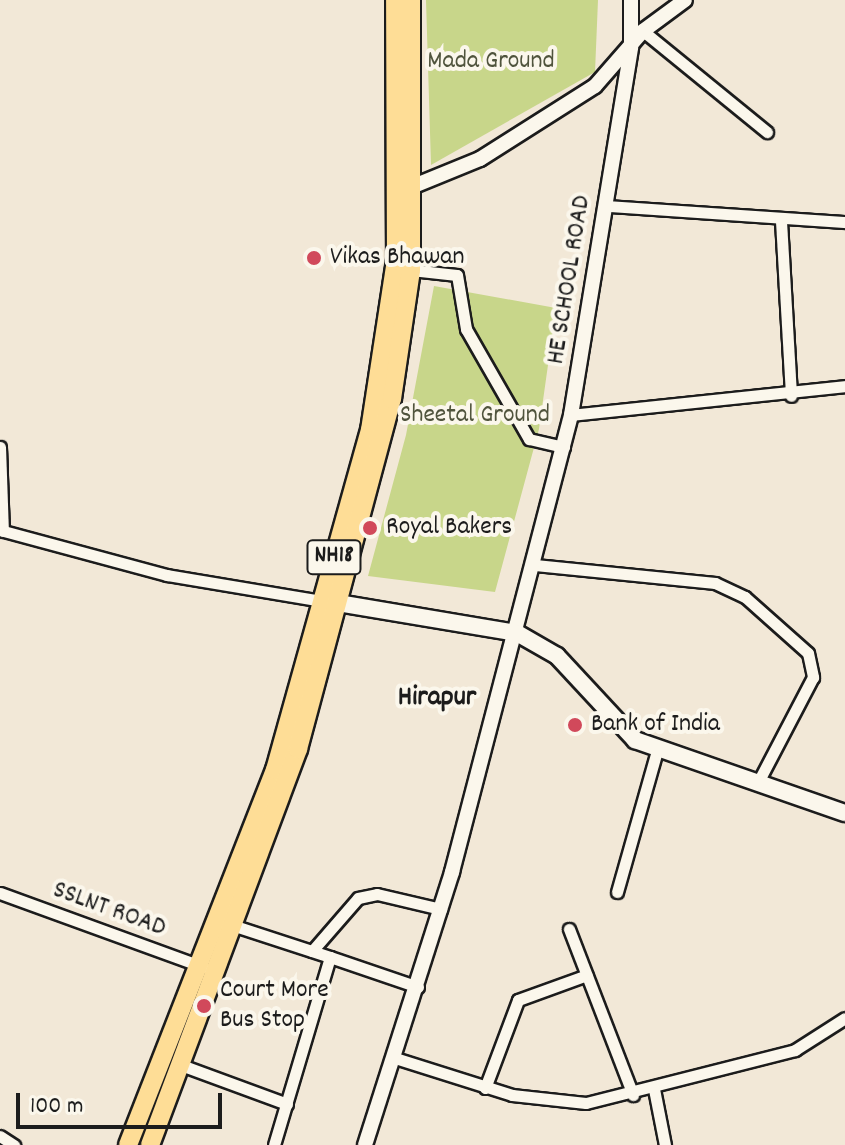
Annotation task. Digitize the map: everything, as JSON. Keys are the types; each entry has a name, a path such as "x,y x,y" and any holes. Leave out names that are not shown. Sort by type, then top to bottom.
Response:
{"highway":[{"name":"NH18","path":"150,1145 181,1065 392,399 411,270 395,0"},
{"name":"NH18","path":"128,1145 211,968 235,926 298,749 382,378 406,189 411,0"}],"main road":[{"path":"330,602 517,633 547,647 609,719 657,751 845,813"}],"street":[{"name":"HE SCHOOL ROAD","path":"365,1145 441,909 517,633 564,447 608,206 631,47 631,0"},
{"path":"406,189 480,159 595,86 643,31 685,0"},
{"path":"643,31 767,132"},
{"path":"608,206 781,221 845,222"},
{"path":"781,221 791,396"},
{"path":"411,270 457,275 466,329 529,439 564,447"},
{"path":"571,415 791,396 845,386"},
{"path":"0,447 1,530 167,575 330,602"},
{"path":"535,565 715,583 745,597 808,653 813,677 757,784"},
{"path":"617,892 657,751"},
{"name":"SSLNT ROAD","path":"0,893 211,968"},
{"path":"312,951 358,898 377,894 441,909"},
{"path":"235,926 418,987"},
{"path":"569,929 633,1095"},
{"path":"274,1145 330,957"},
{"path":"485,1088 518,1000 587,975"},
{"path":"395,1058 485,1088 551,1102 633,1095 795,1050 845,1018"},
{"path":"181,1065 287,1104"},
{"path":"654,1089 665,1145"},
{"path":"0,1136 14,1145"}],"green space":[{"name":"Mada Ground","path":"426,0 598,0 595,72 431,165"},
{"name":"Sheetal Ground","path":"434,286 556,308 539,429 495,592 368,576 406,435"}],"place":[{"name":"Vikas Bhawan","path":"314,258"},
{"name":"Royal Bakers","path":"370,528"},
{"name":"Bank of India","path":"575,725"},
{"name":"Court More Bus Stop","path":"204,1006"}],"district":[{"name":"Hirapur","path":"437,699"}]}
